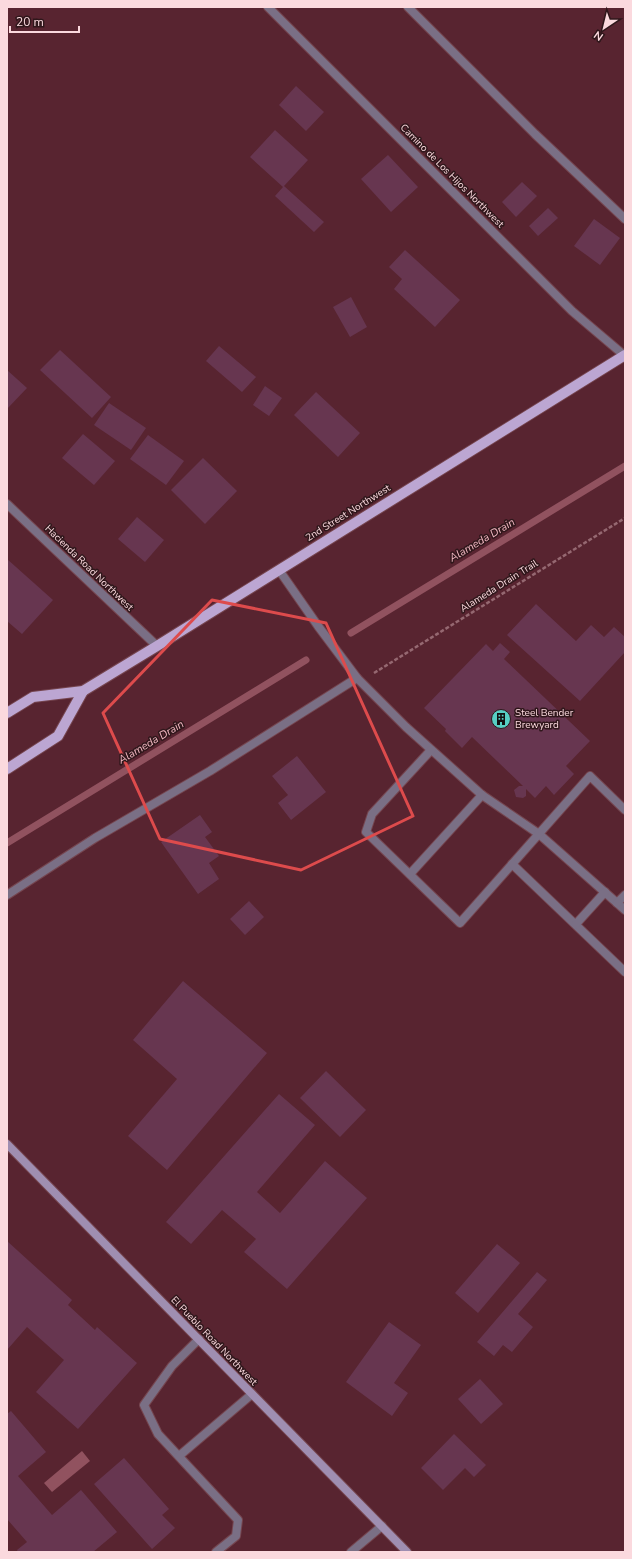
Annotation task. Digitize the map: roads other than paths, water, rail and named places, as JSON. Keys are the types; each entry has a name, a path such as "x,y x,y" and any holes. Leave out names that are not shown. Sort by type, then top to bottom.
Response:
{"main road":[{"name":"2nd Street Northwest","path":"7,713 33,697 83,691 625,355"},
{"name":"2nd Street Northwest","path":"7,769 58,736 83,691"}],"street":[{"name":"Camino de Los Hijos Northwest","path":"268,7 572,311 625,355"},
{"path":"408,7 535,134 625,219"},
{"name":"Hacienda Road Northwest","path":"7,504 157,646"},
{"path":"279,570 357,678 406,727 482,795 539,834 625,910"},
{"path":"7,895 95,838 210,771 357,678"},
{"path":"431,750 372,814 366,832 460,923 590,776 625,810"},
{"path":"410,874 482,795"},
{"path":"512,864 625,972"},
{"path":"576,924 605,892"},
{"path":"617,903 625,895"},
{"name":"El Pueblo Road Northwest","path":"7,1144 407,1552"},
{"path":"199,1339 172,1366 144,1405 158,1434 238,1520 236,1536 216,1552"},
{"path":"179,1456 252,1394"},
{"path":"351,1552 382,1526"}],"waterway":[{"name":"Alameda Drain","path":"351,633 625,466"},
{"name":"Alameda Drain","path":"7,843 306,660"}],"place":[{"name":"Steel Bender Brewyard","path":"501,719"}]}
